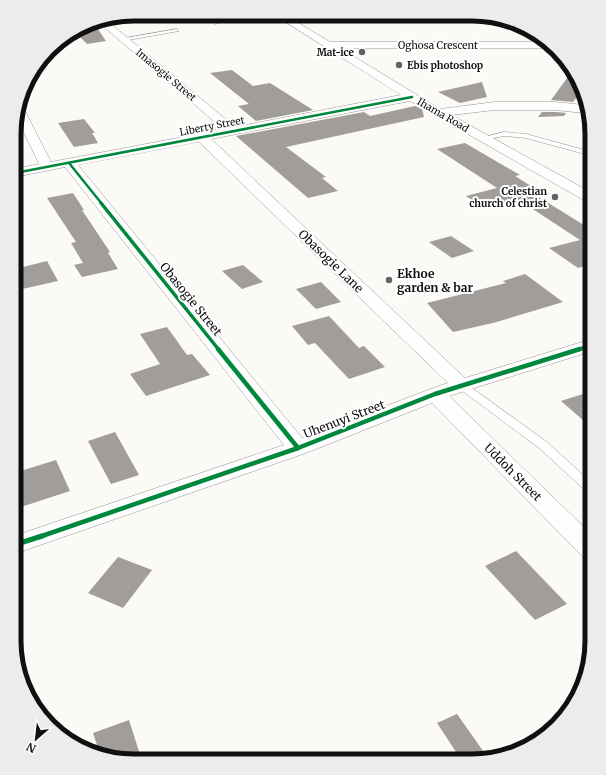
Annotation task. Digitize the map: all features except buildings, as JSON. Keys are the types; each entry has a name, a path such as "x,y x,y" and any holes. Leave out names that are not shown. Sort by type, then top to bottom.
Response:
{"street":[{"name":"Ihama Road","path":"289,21 438,113 585,195"},
{"name":"Imasogie Street","path":"106,25 231,130"},
{"name":"Oghosa Crescent","path":"328,45 542,45"},
{"name":"Liberty Street","path":"21,172 231,130 412,97"},
{"path":"438,113 495,106 555,106 582,109"},
{"path":"22,118 47,167"},
{"name":"Obasogie Lane","path":"200,136 461,386"},
{"name":"Obasogie Street","path":"69,163 298,448"},
{"name":"Uhenuyi Street","path":"21,543 298,448 435,394 585,348"},
{"name":"Uddoh Street","path":"435,394 585,543"}],"lane":[{"path":"215,24 221,21"},
{"path":"123,39 176,30"},
{"path":"483,138 504,134 526,136 585,152"},
{"path":"461,386 543,445 585,484"}],"cycle path":[{"path":"21,172 412,97"},
{"path":"69,163 298,448"},
{"path":"21,543 298,448 435,394 585,347"}],"place":[{"name":"Mat-ice","path":"362,52"},
{"name":"Ebis photoshop","path":"399,65"},
{"name":"Celestian church of christ","path":"555,197"},
{"name":"Ekhoe garden & bar","path":"389,280"}]}
